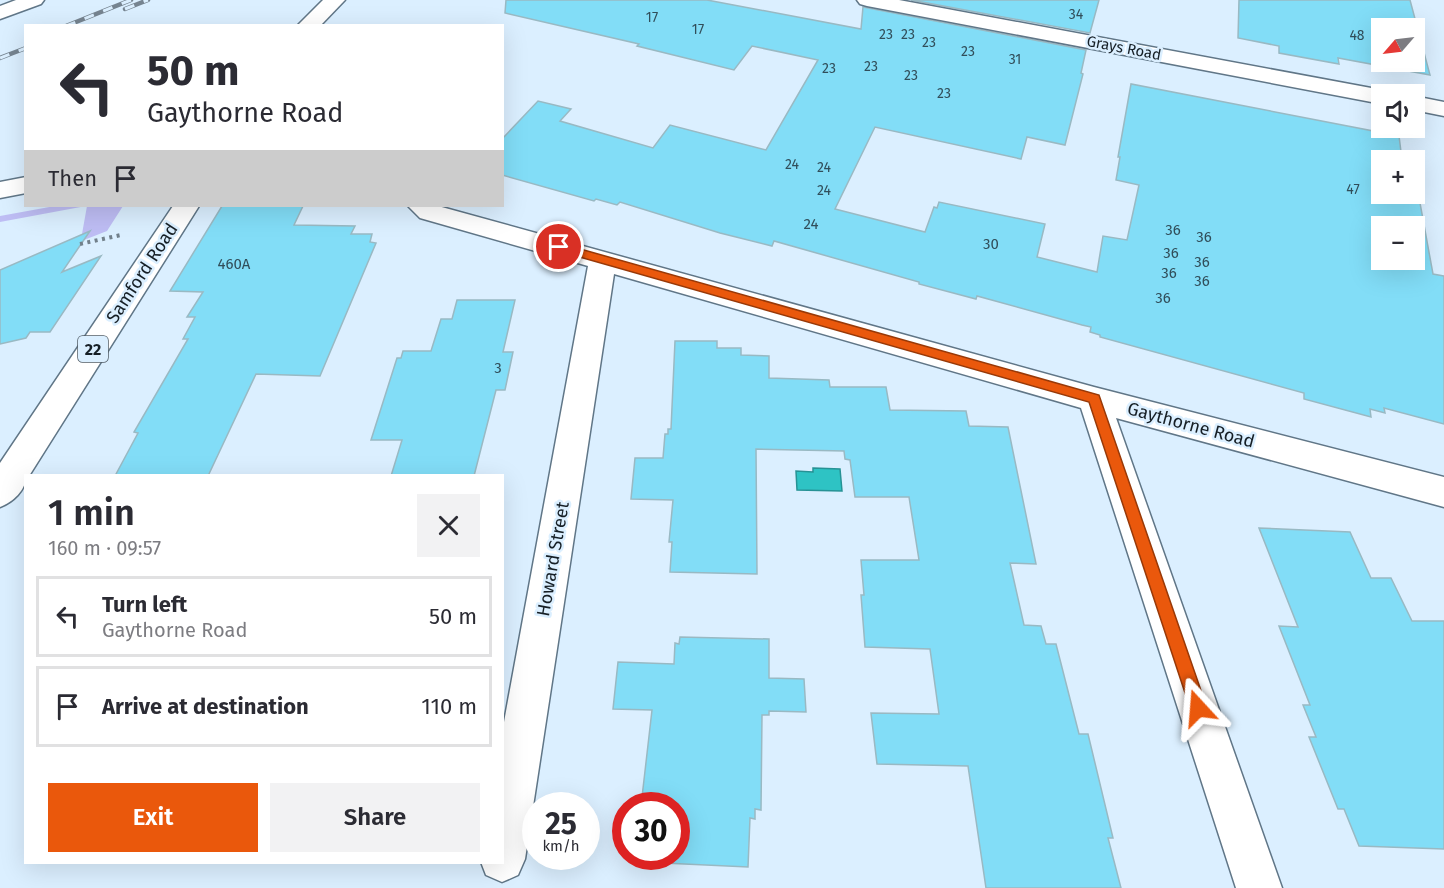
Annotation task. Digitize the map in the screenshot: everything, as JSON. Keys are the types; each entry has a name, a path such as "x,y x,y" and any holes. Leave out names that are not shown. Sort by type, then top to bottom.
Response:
{"street":[{"path":"0,13 34,0"},
{"path":"309,24 336,0"},
{"name":"Grays Road","path":"867,0 1371,95"},
{"path":"1425,105 1444,109"},
{"path":"0,190 24,185"},
{"name":"Samford Road","path":"0,492 185,207"},
{"name":"Gaythorne Road","path":"422,207 429,212 603,259 1094,399 1444,492"},
{"name":"Howard Street","path":"504,849 603,259"},
{"path":"1094,399 1258,888"},
{"name":"Howard Street","path":"498,888 502,864"}],"path":[{"path":"80,244 121,235"}],"shaded area":[{"path":"50,207 81,207 0,222 0,216"},
{"path":"87,207 122,207 107,231 84,240 89,232 82,234"},
{"path":"813,468 840,469 842,491 797,490 796,471 813,472"}],"building":[{"path":"506,0 707,0 861,29 863,7 1086,50 1081,73 1083,74 1065,145 1027,137 1021,159 875,127 835,209 925,232 934,207 937,208 939,202 1045,224 1037,257 1097,272 1103,236 1127,240 1139,185 1116,180 1131,84 1371,131 1371,138 1399,138 1401,150 1371,150 1371,204 1420,204 1422,216 1371,216 1371,270 1425,270 1425,230 1433,274 1444,276 1444,424 1384,408 1385,413 1370,409 1371,417 1304,399 1304,393 1100,337 1090,332 1091,327 977,296 976,299 919,284 919,282 774,241 772,246 720,233 620,202 617,205 596,199 594,201 504,176 504,137 538,101 571,109 560,121 653,148 670,125 766,150 818,60 752,46 734,70 637,46 639,44 505,13"},
{"path":"911,0 1099,0 1090,33"},
{"path":"1239,0 1410,0 1415,18 1371,18 1371,64 1338,58 1339,64 1279,53 1279,46 1238,38"},
{"path":"1425,56 1430,75 1414,72 1425,72"},
{"path":"221,207 303,207 294,225 355,226 351,234 372,234 370,242 376,243 320,376 256,374 209,474 116,474 138,433 134,432 188,339 183,339 195,317 187,317 203,292 170,291"},
{"path":"90,231 62,272 101,256 50,332 30,332 26,338 0,344 0,270"},
{"path":"457,300 515,300 503,352 513,352 505,390 496,390 475,474 392,474 402,440 371,440 397,358 401,358 403,351 431,351 441,319 452,319"},
{"path":"675,341 717,341 717,348 741,348 741,355 769,356 769,378 829,380 830,387 886,387 890,410 966,411 969,426 1008,427 1036,564 1010,563 1024,625 1041,626 1046,644 1056,644 1079,734 1088,734 1113,838 1108,838 1121,888 986,888 968,766 877,764 871,713 939,714 930,649 865,647 861,560 919,560 909,497 855,497 850,460 845,459 844,451 756,449 757,574 670,572 672,542 669,542 673,500 631,499 635,458 663,458 665,434 668,434 668,429 671,429"},
{"path":"1259,528 1350,532 1371,578 1391,578 1412,621 1444,621 1444,849 1359,846 1344,809 1338,809 1309,737 1316,737 1303,705 1310,705 1279,626 1298,627"},
{"path":"680,637 769,639 769,678 804,679 806,712 769,711 769,715 762,715 761,810 755,809 755,819 750,818 748,867 690,864 690,792 643,792 652,710 613,709 618,662 674,664 675,643 679,644"}],"railway":[{"path":"71,24 131,0"},
{"path":"125,9 148,0"},
{"path":"0,58 24,49"}],"route":[{"path":"559,247 1094,399 1198,708"}]}
